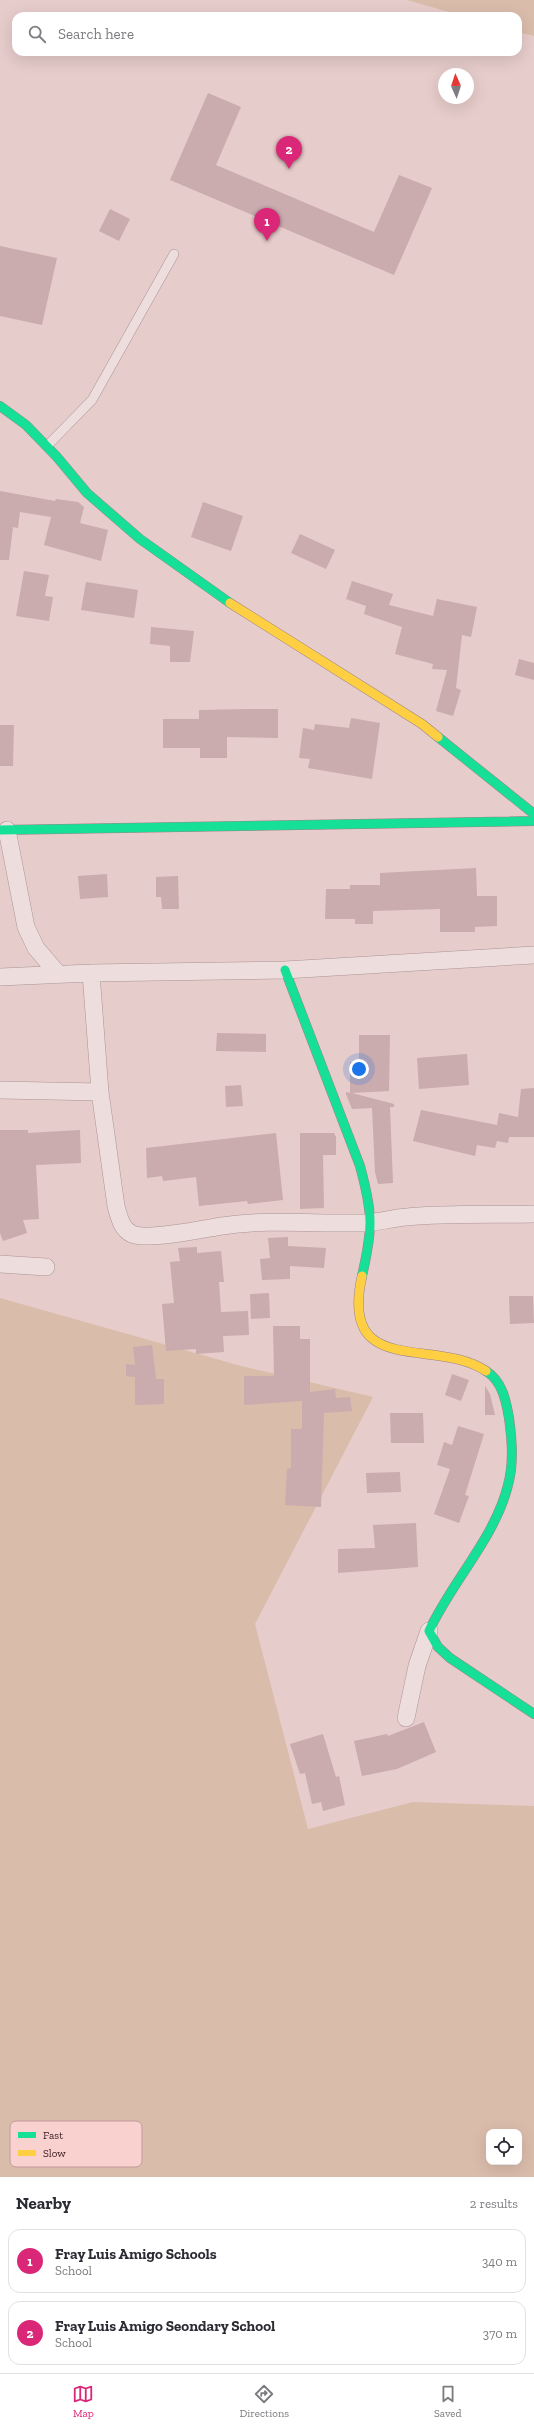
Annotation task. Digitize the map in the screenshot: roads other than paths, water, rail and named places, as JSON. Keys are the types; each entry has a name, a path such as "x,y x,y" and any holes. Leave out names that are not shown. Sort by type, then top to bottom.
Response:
{"street":[{"path":"0,406 26,425 47,446 87,493 140,539 240,610 422,724 534,814"},
{"path":"59,975 36,948 26,927 2,827 133,828 534,821"},
{"path":"0,977 91,973 285,970 534,955"},
{"path":"285,970 360,1166 372,1223 358,1306 361,1323 367,1336 381,1345 475,1364 490,1372 500,1387 507,1404 512,1436 510,1472 506,1494 489,1529 437,1610 417,1666 406,1718"},
{"path":"91,973 100,1092 116,1206 125,1228 132,1234 146,1236 248,1222 372,1223 394,1218 435,1215 534,1214"},
{"path":"0,1090 100,1092"},
{"path":"0,1264 46,1267"},
{"path":"429,1632 438,1647 450,1658 534,1714"}],"lane":[{"path":"47,446 92,400 174,254"}],"place":[{"name":"Fray Luis Amigo Seondary School","path":"289,169"},
{"name":"Fray Luis Amigo Schools","path":"267,241"}]}
